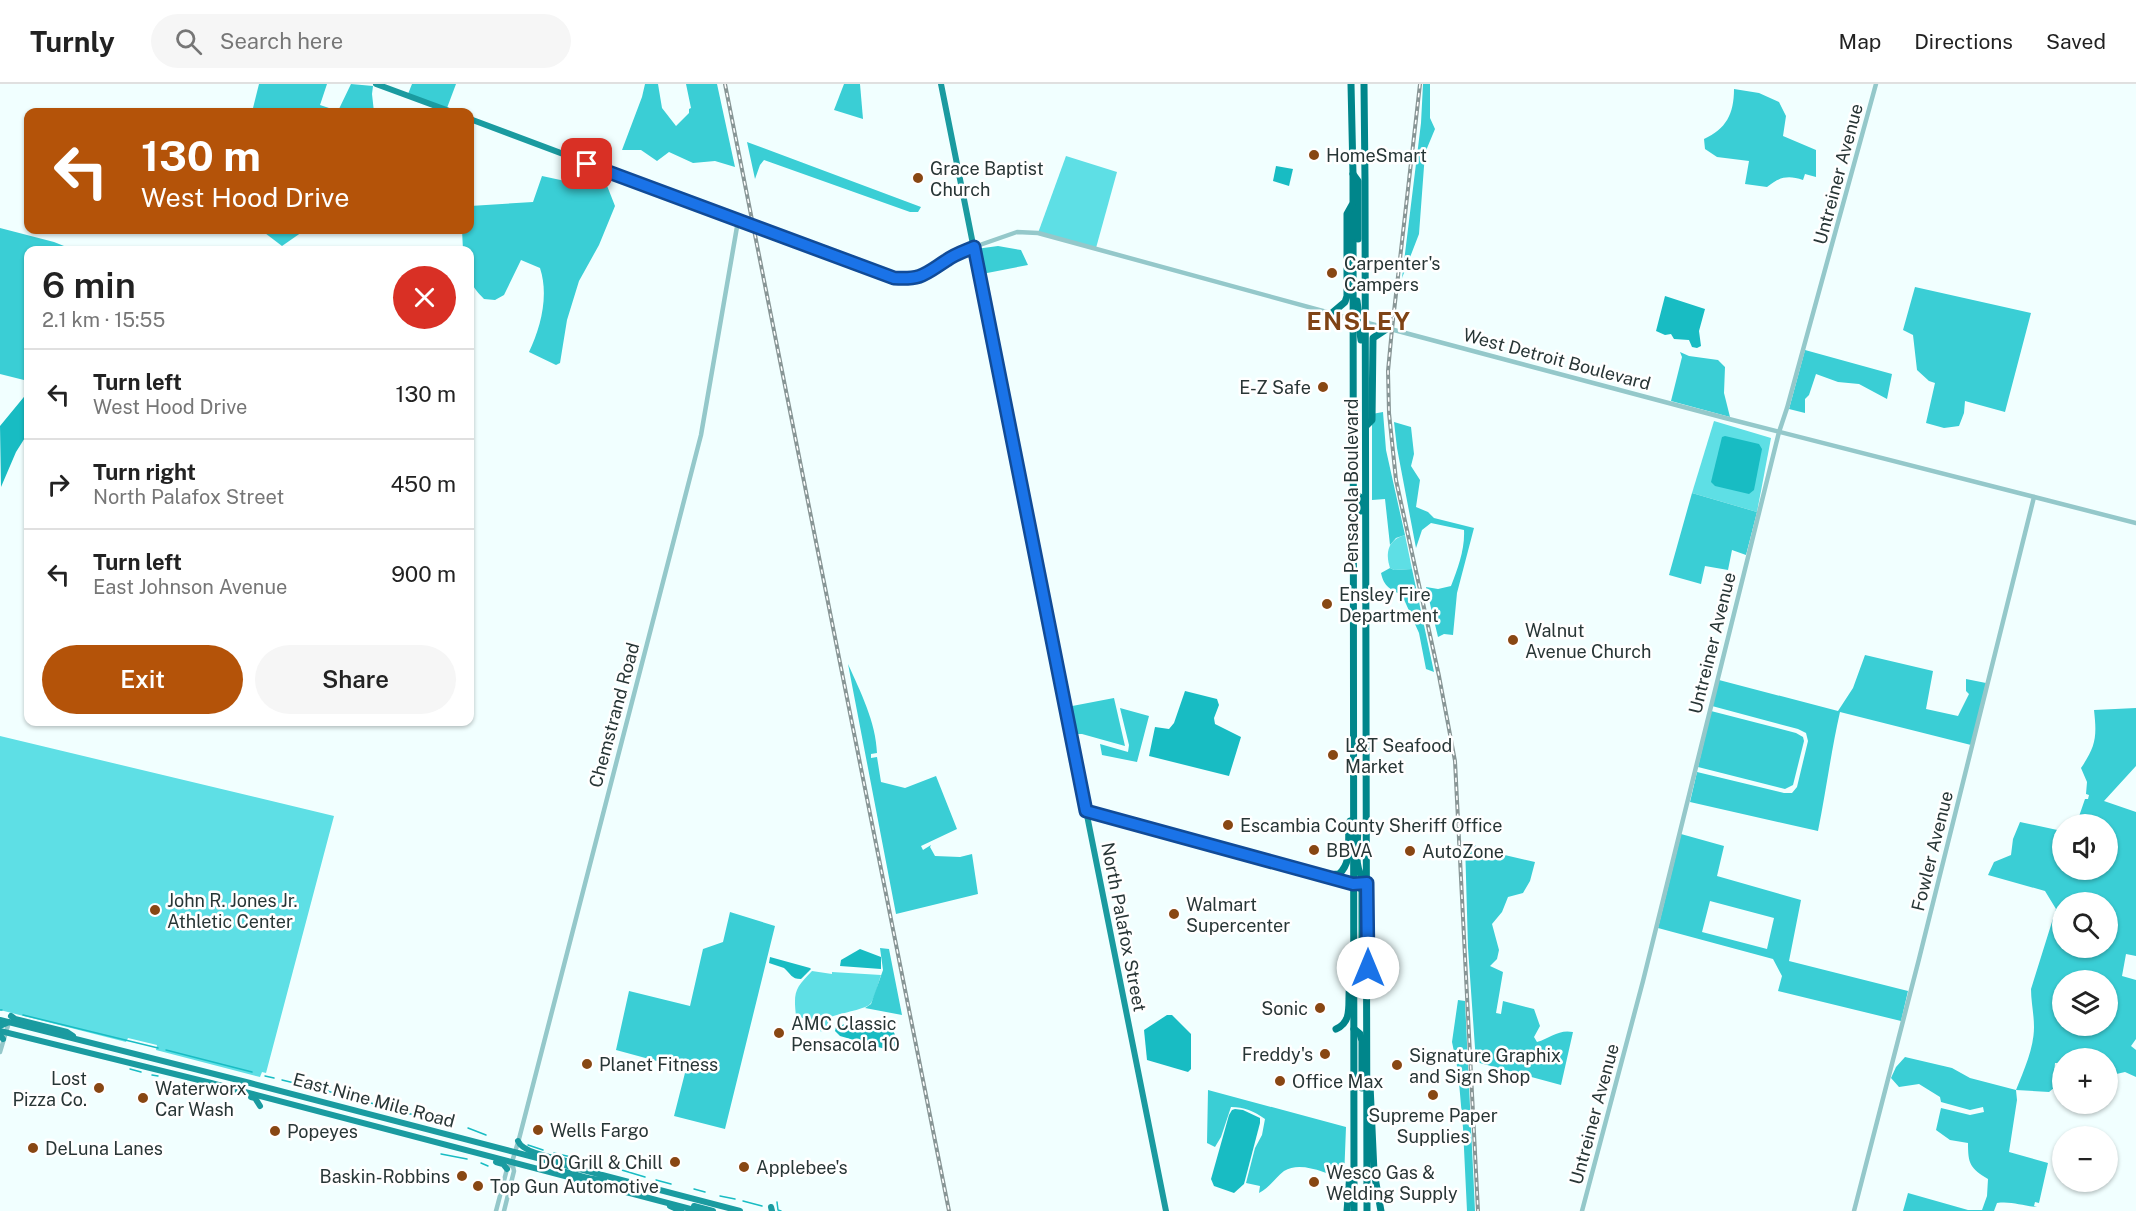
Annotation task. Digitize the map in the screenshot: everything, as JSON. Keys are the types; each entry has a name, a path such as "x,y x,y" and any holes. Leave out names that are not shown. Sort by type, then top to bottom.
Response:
{"highway":[{"name":"Pensacola Boulevard","path":"1351,84 1354,1211"},
{"name":"Pensacola Boulevard","path":"1364,84 1367,1211"},
{"path":"1353,174 1358,181 1357,307 1359,316 1366,322"},
{"path":"1332,313 1345,302 1347,296 1347,214 1353,203"},
{"path":"1353,319 1361,333 1361,395 1366,408"},
{"path":"1366,426 1372,420 1373,338 1388,328"},
{"path":"1353,492 1360,497 1361,536 1366,552"},
{"path":"1353,573 1358,594 1358,643 1359,649 1366,656"},
{"path":"1353,652 1361,663 1362,714 1366,738"},
{"path":"1353,800 1358,818 1358,869 1360,877 1367,883"},
{"path":"1324,875 1339,874 1348,863 1348,831 1353,810"},
{"path":"1353,884 1359,886 1362,891 1362,974 1368,992"},
{"path":"1336,1029 1348,1018 1348,986 1353,975"},
{"path":"1354,1029 1360,1034 1362,1041 1362,1100 1366,1114"},
{"path":"1367,1053 1374,1172 1381,1211"},
{"path":"1347,1211 1353,1126"}],"main road":[{"path":"376,84 441,108"},
{"name":"North Palafox Street","path":"941,84 1108,932 1166,1211"},
{"path":"474,121 894,278 912,278 927,274 974,247"},
{"path":"2,1033 10,1019"},
{"name":"East Nine Mile Road","path":"0,1020 10,1019 740,1211"},
{"path":"2,1033 15,1027 112,1051 123,1050"},
{"name":"East Nine Mile Road","path":"2,1033 211,1083 698,1211"},
{"path":"138,1065 140,1060 144,1059 196,1069"},
{"path":"211,1083 226,1091 255,1098 260,1106"},
{"path":"262,1097 273,1092 310,1102 318,1100"},
{"path":"279,1101 287,1107 342,1123"},
{"path":"351,1120 375,1122 385,1118"},
{"path":"360,1122 370,1128 498,1162 507,1169"},
{"path":"414,1136 429,1136 500,1155 510,1156 515,1152"},
{"path":"518,1141 522,1148 529,1151 574,1162 589,1171"},
{"path":"512,1162 519,1157 525,1158 695,1203 708,1203"},
{"path":"549,1172 562,1171 596,1180 604,1179"},
{"path":"610,1188 645,1193 649,1191"},
{"path":"660,1201 671,1200 713,1211"},
{"path":"660,1201 681,1211"}],"street":[{"name":"Untreiner Avenue","path":"1582,1211 1644,976 1779,432 1876,84"},
{"name":"Chemstrand Road","path":"496,1211 507,1169 512,1162 518,1141 701,435 738,221"},
{"name":"West Detroit Boulevard","path":"974,247 1017,232 1038,233 1779,432 2136,523"},
{"name":"Fowler Avenue","path":"1854,1211 2034,497"},
{"path":"1086,811 1353,884 1367,883"},
{"path":"0,1052 2,1033"},
{"path":"504,1211 514,1171 512,1162"}],"shaded area":[{"path":"259,84 327,84 320,105 329,108 253,108"},
{"path":"351,84 373,86 374,108 339,108"},
{"path":"412,84 456,84 447,108 408,94"},
{"path":"645,84 658,84 662,108 676,126 691,108 686,84 717,84 735,167 715,161 693,163 669,152 657,161 641,150 622,150"},
{"path":"844,84 860,84 863,119 834,110"},
{"path":"1423,84 1430,84 1430,118 1435,129 1425,153 1419,234 1402,278 1421,123"},
{"path":"1734,89 1759,93 1779,102 1786,116 1783,136 1816,150 1816,177 1805,174 1803,180 1784,178 1767,187 1745,184 1749,161 1717,157 1705,149 1704,139 1712,135 1727,120"},
{"path":"747,142 921,207 918,212 910,212 764,160 755,179"},
{"path":"1066,156 1117,172 1096,248 1038,233"},
{"path":"1276,166 1293,169 1289,186 1273,181"},
{"path":"542,176 579,184 604,178 615,206 599,245 579,281 567,320 560,363 556,365 529,352 537,332 544,300 540,268 521,260 504,295 495,300 484,299 474,287 474,246 463,246 462,234 474,234 474,206 533,202"},
{"path":"0,228 64,246 24,246 24,380 0,374"},
{"path":"266,234 299,234 282,246"},
{"path":"998,246 1021,250 1028,265 982,274 976,249"},
{"path":"1915,287 2031,313 2005,412 1965,401 1964,413 1959,426 1944,428 1926,423 1935,383 1929,381 1917,370 1913,335 1903,330"},
{"path":"1665,296 1705,309 1699,331 1701,346 1692,347 1689,340 1674,339 1671,334 1665,335 1656,331"},
{"path":"1805,350 1892,374 1887,399 1859,384 1838,382 1816,374 1809,395 1805,399 1805,413 1789,409"},
{"path":"1680,352 1689,356 1718,360 1725,367 1724,393 1730,417 1671,401 1682,357"},
{"path":"24,397 24,439 1,487 0,426"},
{"path":"1383,412 1386,450 1405,535 1396,538 1390,545 1385,499 1372,500 1372,414"},
{"path":"1714,421 1771,438 1757,512 1692,493"},
{"path":"1394,422 1411,427 1414,454 1411,466 1420,480 1416,507 1428,512 1434,518 1474,528 1457,593 1453,635 1444,634 1438,637 1426,587 1438,589 1451,586 1462,551 1464,530 1431,523 1422,530 1416,548"},
{"path":"1722,437 1759,444 1762,449 1754,490 1749,494 1715,486 1711,482"},
{"path":"1692,493 1757,512 1746,555 1732,550 1728,570 1705,566 1701,584 1669,575"},
{"path":"1405,535 1412,569 1394,570 1390,568 1389,547 1399,537"},
{"path":"1390,568 1394,570 1412,569 1434,672 1426,669 1419,633 1402,595 1391,589 1384,581 1381,573"},
{"path":"1865,655 1933,671 1926,709 1958,716 1969,694 1966,691 1966,679 1986,683 1971,745 1840,712 1818,831 1690,802 1697,772 1792,793 1797,787 1808,741 1806,733 1798,729 1712,706 1719,680 1838,711 1853,688"},
{"path":"848,664 871,718 877,753 871,754 871,758 877,757 881,782 905,788 936,776 957,829 921,846 923,850 931,845 935,856 960,857 972,854 978,894 896,914"},
{"path":"1185,691 1217,699 1219,705 1214,718 1215,724 1241,737 1229,776 1149,756 1155,727 1169,729 1174,723"},
{"path":"1114,698 1125,746 1082,734 1073,734 1067,707"},
{"path":"1120,708 1149,716 1137,762 1102,755 1100,744 1128,752 1129,745"},
{"path":"2136,708 2136,766 2104,801 2136,812 2136,956 2126,954 2122,976 2136,980 2136,1039 2131,1046 2136,1050 2136,1077 2125,1072 2118,1074 2118,1048 2052,1048 2052,1090 2049,1092 2016,1090 2034,1035 2031,989 2052,922 2052,958 2118,958 2118,892 2052,892 2052,902 2045,891 1988,875 1994,862 2011,855 2013,839 2020,822 2052,829 2052,880 2118,880 2118,814 2080,814 2085,799 2088,799 2089,795 2086,794 2087,782 2081,768 2094,741 2094,710"},
{"path":"1711,711 1796,733 1803,737 1793,785 1785,789 1698,767"},
{"name":"John R. Jones Jr. Athletic Center","path":"0,736 334,816 266,1073 262,1072 260,1077 156,1050 157,1045 128,1038 126,1042 0,1010"},
{"path":"1681,834 1724,846 1717,876 1801,900 1789,961 1908,991 1901,1021 1778,991 1782,976 1773,959 1658,928","holes":["1710,901 1774,918 1767,949 1702,932"]},
{"path":"1465,842 1496,853 1535,862 1530,881 1523,893 1508,897 1502,912 1492,924 1499,950 1497,959 1490,966 1503,972 1496,1013 1501,1014 1503,1001 1534,1009 1540,1026 1534,1037 1537,1042 1559,1033 1573,1032 1561,1085 1476,1062 1468,948"},
{"path":"730,912 775,926 725,1129 674,1116 686,1069 616,1050 629,991 690,1006 703,949 723,942"},
{"path":"880,948 889,949 902,1015 865,1008 871,1004 883,970"},
{"path":"860,949 881,957 881,969 840,966 841,960"},
{"path":"770,957 811,969 801,979 795,978 784,968 769,963"},
{"path":"812,971 832,974 832,972 881,975 869,1005 831,1017 824,1031 811,1032 813,1021 796,1016 795,1000 799,986"},
{"path":"1458,1000 1465,1001 1475,1211 1467,1211 1458,1071 1452,1042"},
{"path":"1167,1015 1172,1015 1191,1034 1191,1069 1188,1072 1147,1060 1144,1030"},
{"path":"866,1021 881,1023 890,1028 896,1036 899,1050 892,1051 840,1036 835,1031 836,1027 848,1023"},
{"path":"1905,1057 1952,1068 1970,1078 2016,1090 2017,1100 2009,1152 2048,1163 2039,1203 2035,1202 2034,1206 2037,1207 1997,1203 1994,1211 1903,1211 1908,1193 1968,1210 1982,1210 1987,1196 1988,1179 1971,1165 1968,1143 1950,1140 1936,1130 1941,1108 1970,1115 1984,1112 1983,1107 1970,1110 1941,1102 1940,1097 1919,1084 1899,1087 1891,1078 1896,1067"},
{"path":"1208,1090 1346,1127 1344,1179 1306,1167 1291,1168 1284,1171 1259,1193 1260,1186 1246,1183 1265,1119 1249,1110 1231,1107 1221,1137 1215,1147 1207,1143"},
{"path":"1235,1109 1260,1118 1260,1123 1244,1184 1234,1193 1214,1186 1211,1179 1229,1115"}],"waterway":[{"path":"23,1015 158,1048"},
{"path":"166,1050 252,1072"},
{"path":"130,1069 141,1072"},
{"path":"152,1075 158,1076"},
{"path":"265,1076 274,1078"},
{"path":"282,1080 315,1088"},
{"path":"327,1091 378,1105"},
{"path":"407,1113 428,1119"},
{"path":"468,1128 486,1135"},
{"path":"528,1145 543,1150"},
{"path":"554,1153 571,1157"},
{"path":"441,1154 467,1159"},
{"path":"582,1160 601,1165"},
{"path":"481,1163 488,1166"},
{"path":"615,1168 645,1177"},
{"path":"656,1180 671,1184"},
{"path":"694,1189 705,1192"},
{"path":"720,1196 735,1199"},
{"path":"743,1201 762,1206"},
{"path":"777,1202 778,1210 781,1211"}],"railway":[{"path":"725,84 949,1211"},
{"path":"1420,84 1388,371 1389,413 1396,480 1439,676 1455,761 1478,1211"}],"place":[{"name":"HomeSmart","path":"1314,155"},
{"name":"Grace Baptist Church","path":"918,178"},
{"name":"Carpenter's Campers","path":"1332,273"},
{"name":"E-Z Safe","path":"1323,387"},
{"name":"Ensley Fire Department","path":"1327,604"},
{"name":"Walnut Avenue Church","path":"1513,640"},
{"name":"L&T Seafood Market","path":"1333,755"},
{"name":"Escambia County Sheriff Office","path":"1228,825"},
{"name":"BBVA","path":"1314,850"},
{"name":"AutoZone","path":"1410,851"},
{"name":"John R. Jones Jr. Athletic Center","path":"155,910"},
{"name":"Walmart Supercenter","path":"1174,914"},
{"name":"Sonic","path":"1320,1008"},
{"name":"AMC Classic Pensacola 10","path":"779,1033"},
{"name":"Freddy's","path":"1325,1054"},
{"name":"Planet Fitness","path":"587,1064"},
{"name":"Signature Graphix and Sign Shop","path":"1397,1065"},
{"name":"Office Max","path":"1280,1081"},
{"name":"Lost Pizza Co.","path":"99,1088"},
{"name":"Supreme Paper Supplies","path":"1433,1095"},
{"name":"Waterworx Car Wash","path":"143,1098"},
{"name":"Wells Fargo","path":"538,1130"},
{"name":"Popeyes","path":"275,1131"},
{"name":"DeLuna Lanes","path":"33,1148"},
{"name":"DQ Grill & Chill","path":"675,1162"},
{"name":"Applebee's","path":"744,1167"},
{"name":"Baskin-Robbins","path":"462,1176"},
{"name":"Wesco Gas & Welding Supply","path":"1314,1182"},
{"name":"Top Gun Automotive","path":"478,1186"}],"district":[{"name":"ENSLEY","path":"1359,321"}],"route":[{"path":"587,164 894,278 912,278 927,274 974,247 1086,811 1353,884 1367,883 1368,968"}]}
